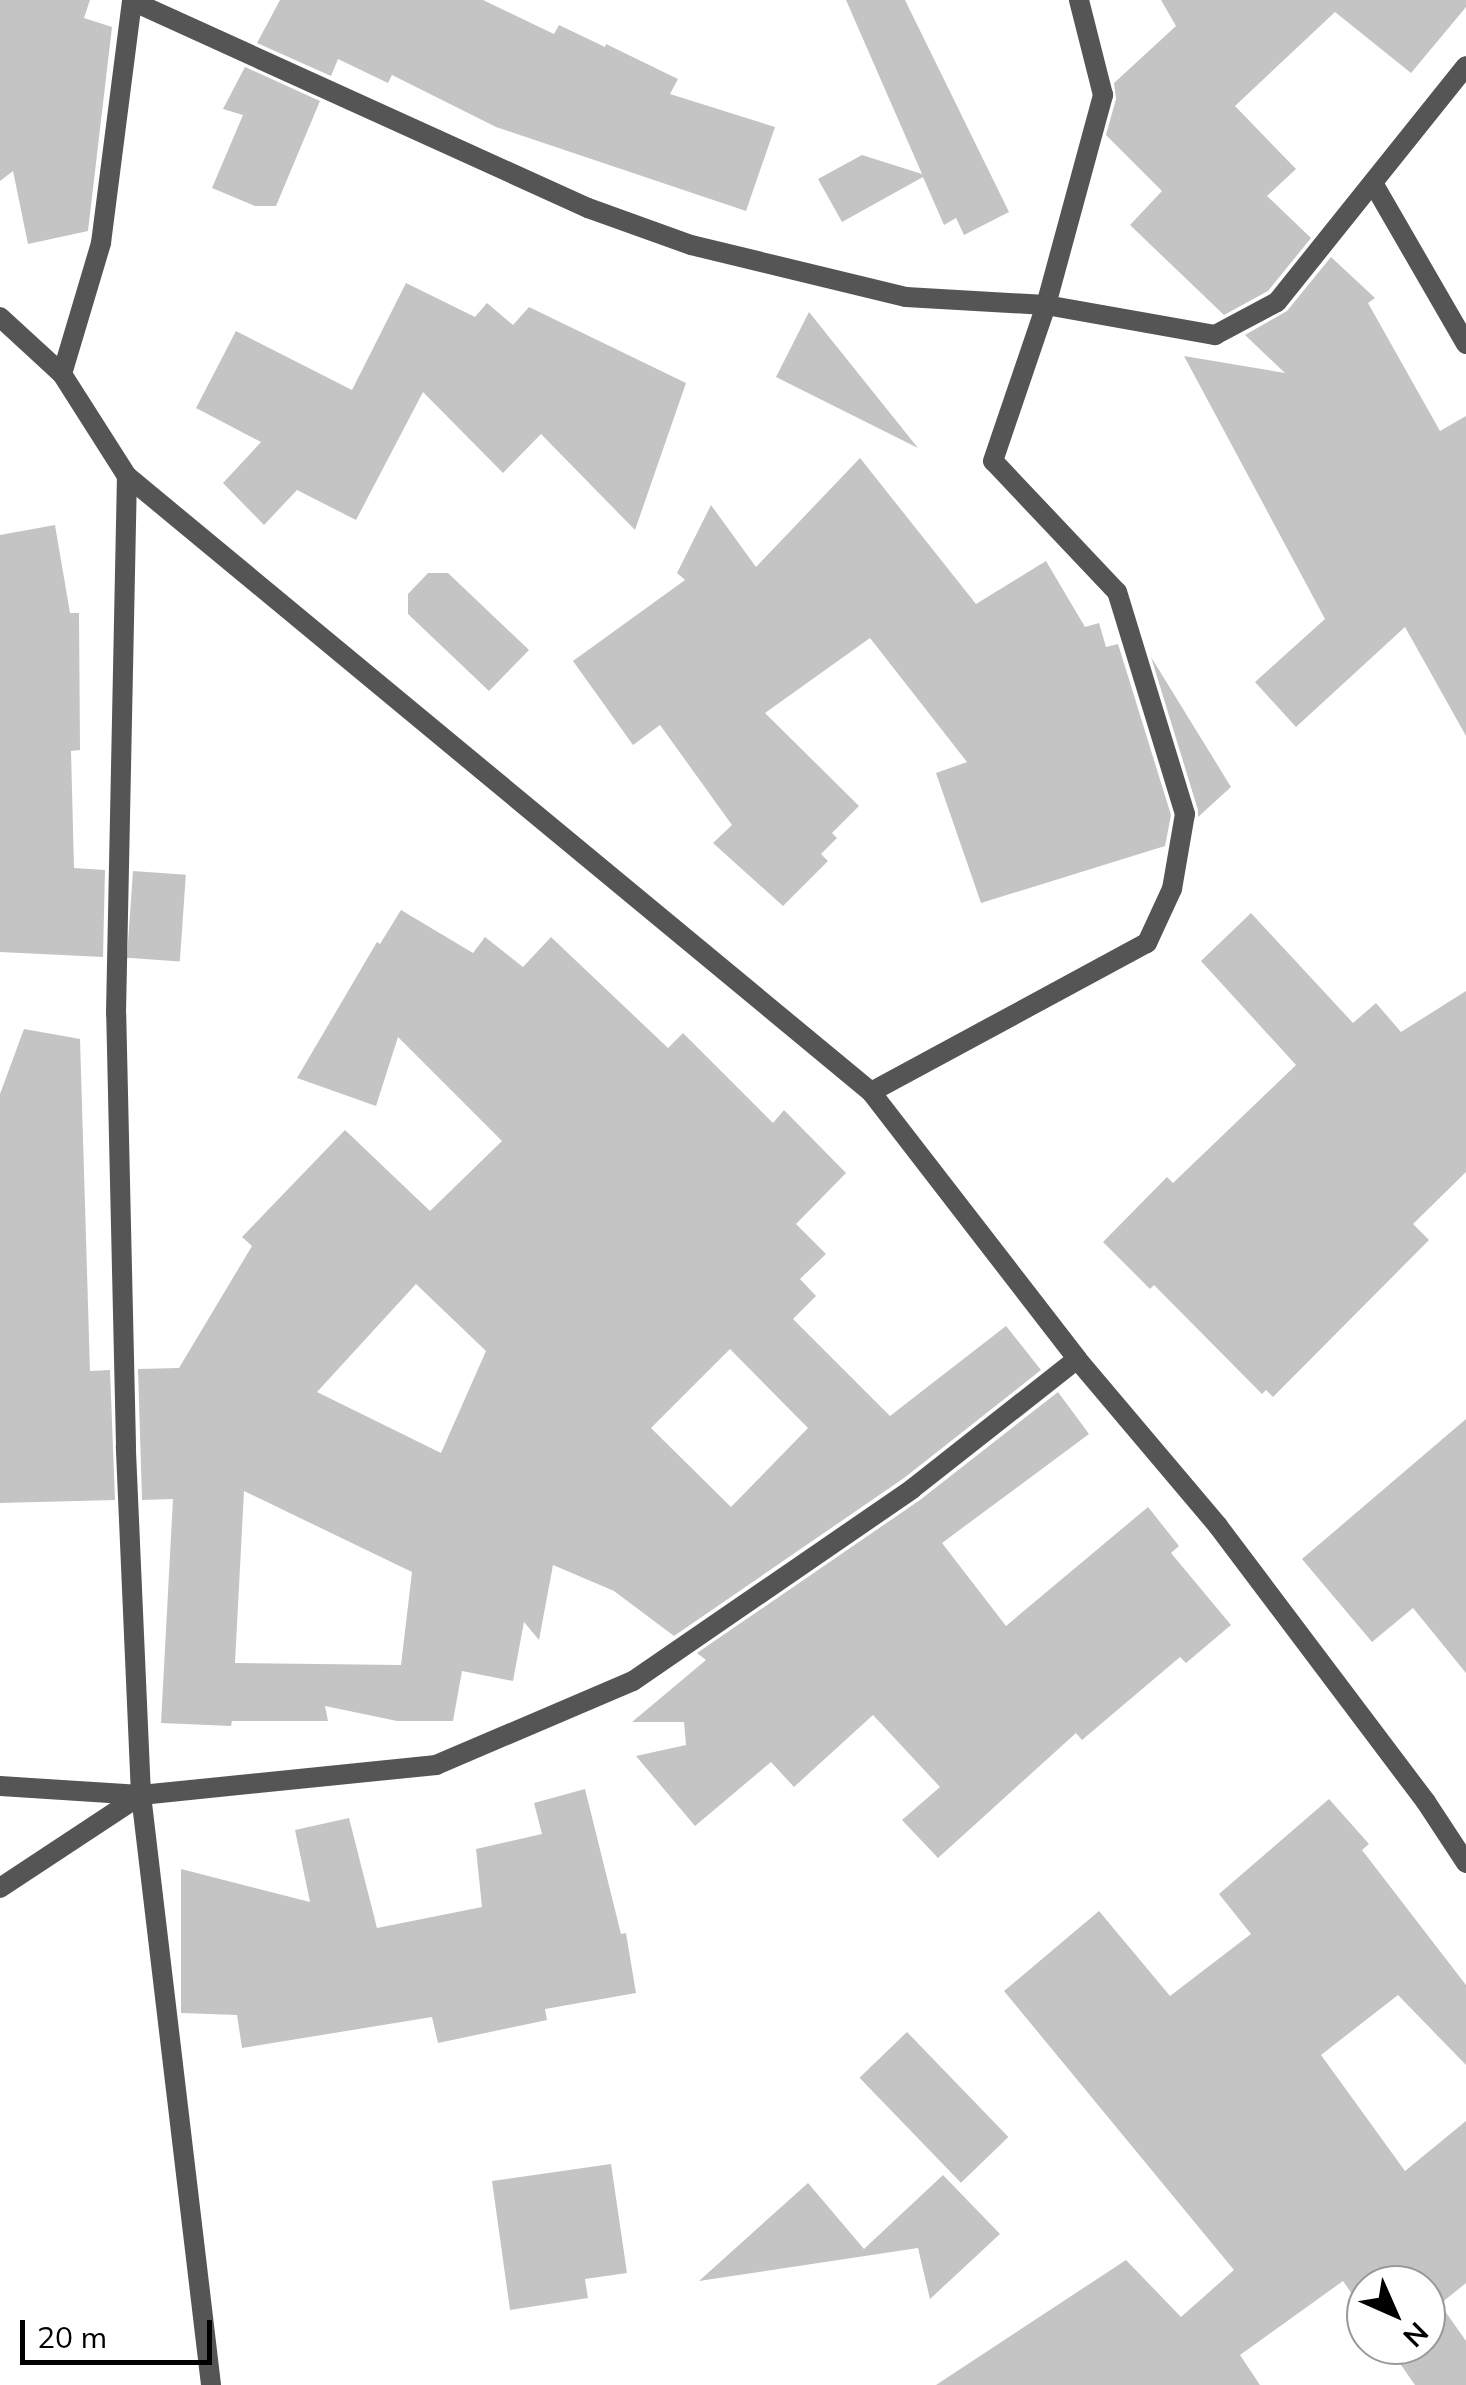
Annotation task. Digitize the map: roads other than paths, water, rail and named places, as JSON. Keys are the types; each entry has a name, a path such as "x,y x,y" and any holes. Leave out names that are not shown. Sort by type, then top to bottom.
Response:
{"street":[{"path":"871,1092 1146,943 1172,889 1185,814 1117,592 993,461 1046,306 1102,96 1079,0"},
{"path":"62,374 101,243 132,1 588,208 691,245 906,297 1046,306 1215,335 1277,302 1466,66"},
{"path":"1373,184 1466,344"},
{"path":"0,318 62,374 127,476 871,1092 1078,1358 1218,1526 1466,1864"},
{"path":"127,476 116,1013 126,1446 141,1794 211,2385"},
{"path":"0,1786 141,1794 436,1765 632,1681 912,1489 1078,1358"},
{"path":"0,1888 141,1794"}]}
